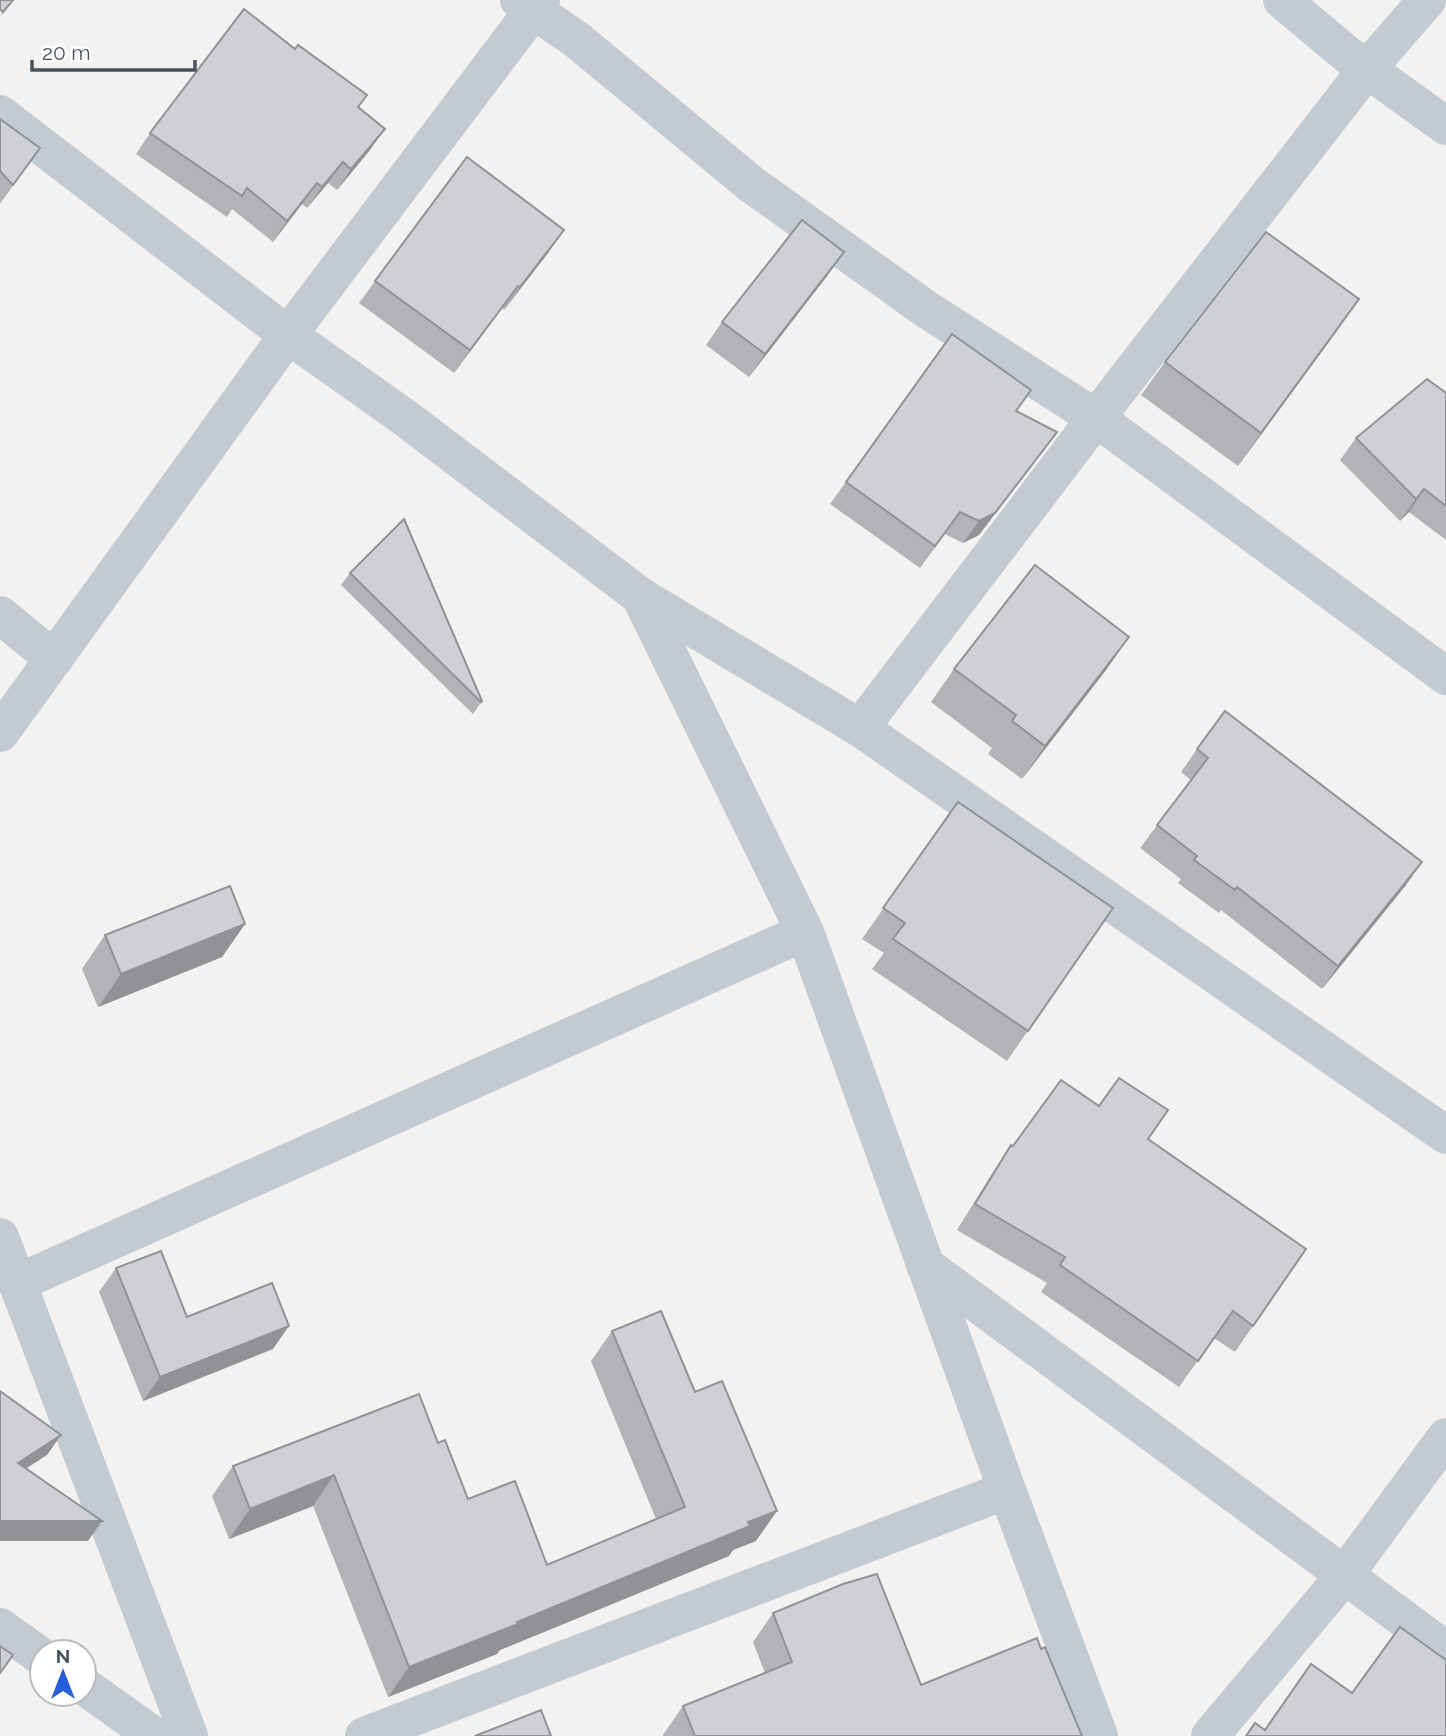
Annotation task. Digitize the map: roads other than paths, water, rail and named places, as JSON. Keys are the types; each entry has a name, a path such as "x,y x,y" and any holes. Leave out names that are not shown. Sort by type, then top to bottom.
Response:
{"street":[{"path":"1282,0 1367,69 1446,127"},
{"path":"860,728 1367,69 1427,0"},
{"path":"0,733 531,4 751,184 926,309 1096,418 1446,676"},
{"path":"0,114 288,335 404,417 640,596 860,728 1446,1135"},
{"path":"640,596 804,932 1099,1736"},
{"path":"0,615 54,659"},
{"path":"17,1283 804,932"},
{"path":"0,1237 189,1736"},
{"path":"925,1265 1446,1650"},
{"path":"1210,1736 1343,1576 1446,1437"},
{"path":"364,1736 1007,1490"},
{"path":"0,1627 28,1647"},
{"path":"98,1696 154,1736"}]}
